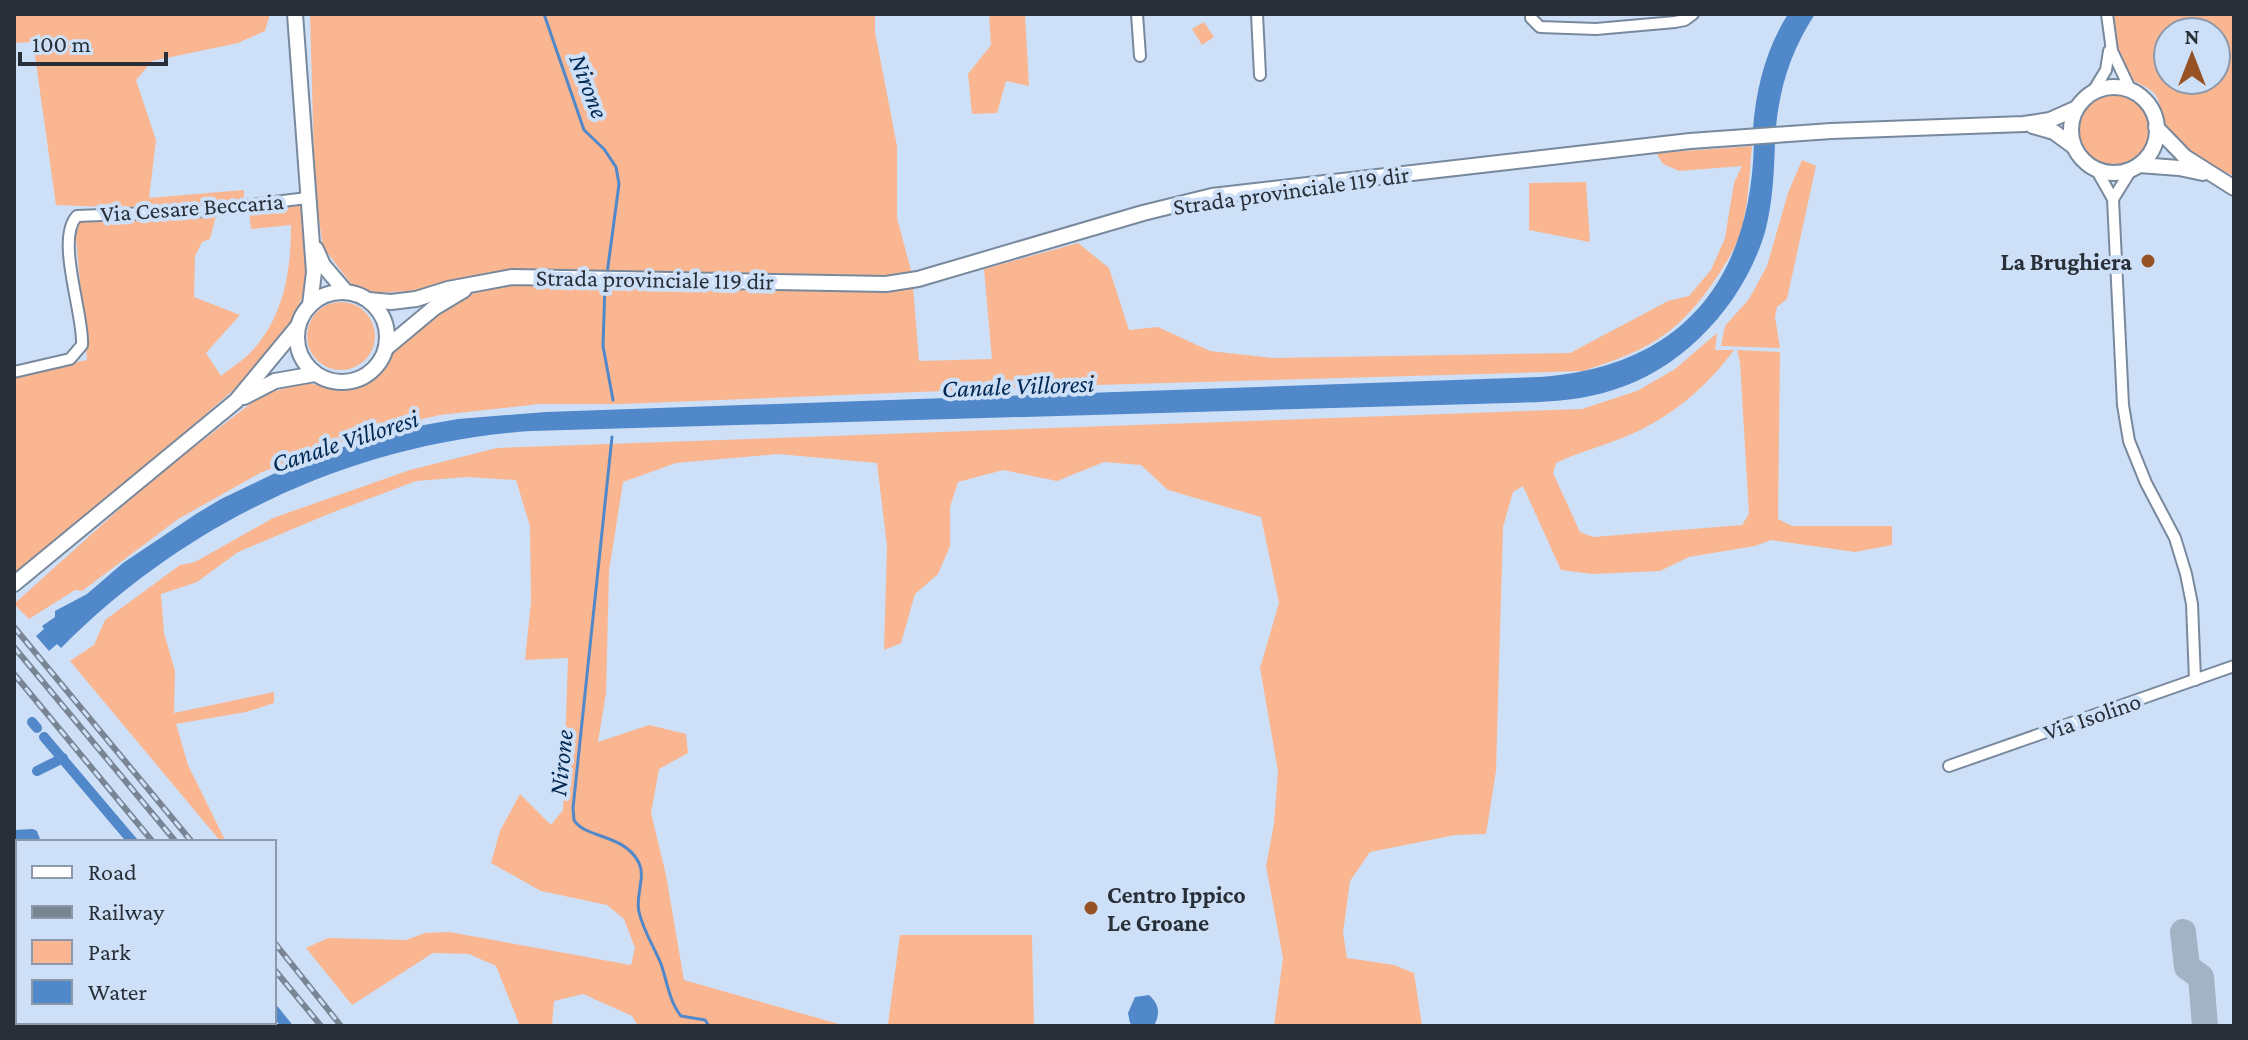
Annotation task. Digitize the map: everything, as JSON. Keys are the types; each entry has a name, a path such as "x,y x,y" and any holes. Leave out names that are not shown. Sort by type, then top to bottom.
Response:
{"street":[{"path":"14,584 236,401 298,326 310,305 314,272 295,14"},
{"path":"1137,14 1140,56"},
{"path":"1257,14 1260,75"},
{"path":"1533,18 1540,27 1596,29 1675,22 1693,14"},
{"path":"2107,14 2115,59 2131,91 2149,106 2156,127 2174,149 2234,188"},
{"path":"2110,41 2106,70 2092,93 2077,108 2071,123 2073,146 2082,160 2109,173 2135,167 2179,168 2211,175"},
{"path":"2092,93 2116,88 2131,91"},
{"name":"Strada provinciale 119 dir","path":"368,300 391,302 416,299 448,289 512,277 886,284 918,279 1212,196 1735,138 2024,124 2050,120 2077,108"},
{"name":"Strada provinciale 119 dir","path":"2024,124 2054,132 2073,146"},
{"path":"2113,199 2154,144 2156,127"},
{"path":"2096,169 2113,199 2123,405 2129,441 2146,483 2175,538 2186,574 2192,604 2195,680"},
{"name":"Via Cesare Beccaria","path":"14,372 70,359 82,345 69,253 70,229 77,216 202,211 307,198"},
{"path":"236,401 275,381 315,374 340,383 357,380 373,370 386,348 384,321 368,300 346,292 323,265 312,238"},
{"name":"Strada provinciale 119 dir","path":"386,348 434,308 471,285"},
{"path":"310,305 323,296 346,292"},
{"path":"298,326 299,353 315,374"},
{"name":"Via Isolino","path":"1949,766 2234,666"}],"green space":[{"path":"14,14 270,14 265,31 238,43 152,61 136,80 156,140 149,198 244,190 244,203 135,208 56,205 33,42 14,43"},
{"path":"310,14 875,14 875,32 897,146 897,218 912,274 919,361 992,359 984,269 1078,243 1109,268 1129,330 1158,327 1210,351 1272,358 1570,353 1668,301 1689,296 1711,270 1725,238 1734,183 1742,166 1679,171 1663,164 1656,153 1752,146 1747,199 1741,231 1732,252 1712,284 1684,318 1641,349 1583,371 1096,385 621,404 540,404 440,415 374,430 262,472 178,519 82,591 75,590 29,619 14,604 155,477 262,395 303,383 350,389 363,383 380,370 389,353 442,308 473,294 467,279 425,290 376,293 352,285 323,247 315,195"},
{"path":"989,14 1025,14 1029,86 1006,81 997,113 972,114 968,74 991,45"},
{"path":"2114,14 2234,14 2234,176 2195,157 2170,136 2156,96 2232,96 2232,16 2152,16 2152,91 2132,79 2117,48"},
{"path":"1204,22 1214,37 1202,45 1192,29"},
{"path":"2114,94 2134,100 2144,110 2150,130 2144,150 2134,160 2114,166 2094,160 2084,150 2078,130 2084,110 2094,100"},
{"path":"1802,160 1816,166 1787,299 1777,307 1775,317 1780,348 1721,346 1725,326 1749,299 1767,266 1788,193"},
{"path":"1586,182 1590,242 1529,230 1529,183"},
{"path":"300,202 306,264 305,290 292,322 253,373 14,581 14,375 87,360 75,228 81,221 177,218 217,212 210,239 202,242 195,256 194,297 240,315 206,353 221,376 247,356 262,339 278,309 287,276 291,225 251,229 249,210"},
{"path":"334,302 348,302 360,307 370,317 375,336 370,355 360,365 348,370 334,370 322,365 312,355 307,343 307,329 312,317 322,307"},
{"path":"1717,333 1715,350 1734,350 1712,377 1673,411 1643,429 1556,463 1553,473 1580,532 1593,537 1742,525 1749,514 1737,350 1780,352 1778,519 1792,526 1892,526 1892,545 1855,552 1771,540 1755,546 1689,557 1660,571 1593,574 1561,570 1523,486 1513,492 1503,527 1496,771 1486,834 1455,835 1370,852 1350,881 1343,933 1347,958 1394,965 1414,973 1422,1026 1274,1026 1283,958 1266,866 1274,824 1278,771 1260,668 1279,603 1261,517 1168,490 1141,465 1104,462 1057,481 1003,470 958,482 950,507 950,546 938,574 915,594 901,643 884,650 887,546 877,463 778,454 676,463 623,482 609,571 606,693 598,742 649,725 686,734 688,753 659,769 651,813 666,875 684,980 846,1026 638,1026 632,1016 583,994 554,1001 552,1026 520,1026 496,966 469,954 433,953 352,1005 306,948 328,938 406,940 425,933 449,932 631,965 635,948 624,919 607,905 541,891 491,863 500,831 520,794 551,825 563,810 568,658 525,660 531,602 530,526 516,480 467,477 416,481 238,552 197,582 161,594 164,633 175,671 174,713 274,692 274,703 246,712 176,724 188,765 225,840 219,840 70,661 94,645 105,620 180,565 195,562 273,518 410,470 497,448 1582,409 1637,391 1675,369"},
{"path":"900,935 1032,935 1034,1026 888,1024"},
{"path":"259,1024 261,1026 14,1026"}],"water":[{"path":"1788,14 1815,14 1788,68 1776,127 1753,129 1763,69"},
{"name":"Canale Villoresi","path":"1775,141 1774,176 1765,232 1742,284 1726,308 1687,350 1664,366 1639,380 1601,394 1536,402 531,431 465,439 400,452 337,472 276,497 218,527 162,563 110,603 61,648 57,644 49,651 36,636 44,629 42,626 55,617 55,611 87,594 123,563 221,499 300,461 396,430 458,419 546,412 1540,377 1590,370 1633,355 1669,335 1699,308 1722,274 1739,236 1750,191 1754,142"},
{"path":"33,829 40,840 16,840 14,924 14,830"},
{"path":"14,942 16,942 16,1012"},
{"path":"1149,995 1158,1010 1154,1026 1134,1026 1128,1013 1135,997"}],"waterway":[{"name":"Nirone","path":"544,14 584,130 604,149 616,167 619,184 607,274"},
{"name":"Nirone","path":"605,285 603,346 613,400"},
{"name":"Nirone","path":"612,437 574,820 587,831 624,846 639,863 639,912 674,1004 681,1016 705,1020 709,1026"},
{"path":"32,722 37,728"},
{"path":"44,737 131,840"},
{"path":"37,771 63,758"},
{"path":"276,1012 287,1026"}],"taxiway":[{"path":"2183,932 2187,967 2201,977 2205,1026"}],"railway":[{"path":"14,627 190,840"},
{"path":"14,647 174,840"},
{"path":"14,674 151,840"},
{"path":"276,945 341,1026"},
{"path":"276,971 321,1026"}],"place":[{"name":"La Brughiera","path":"2148,261"},
{"name":"Centro Ippico Le Groane","path":"1091,908"}]}
